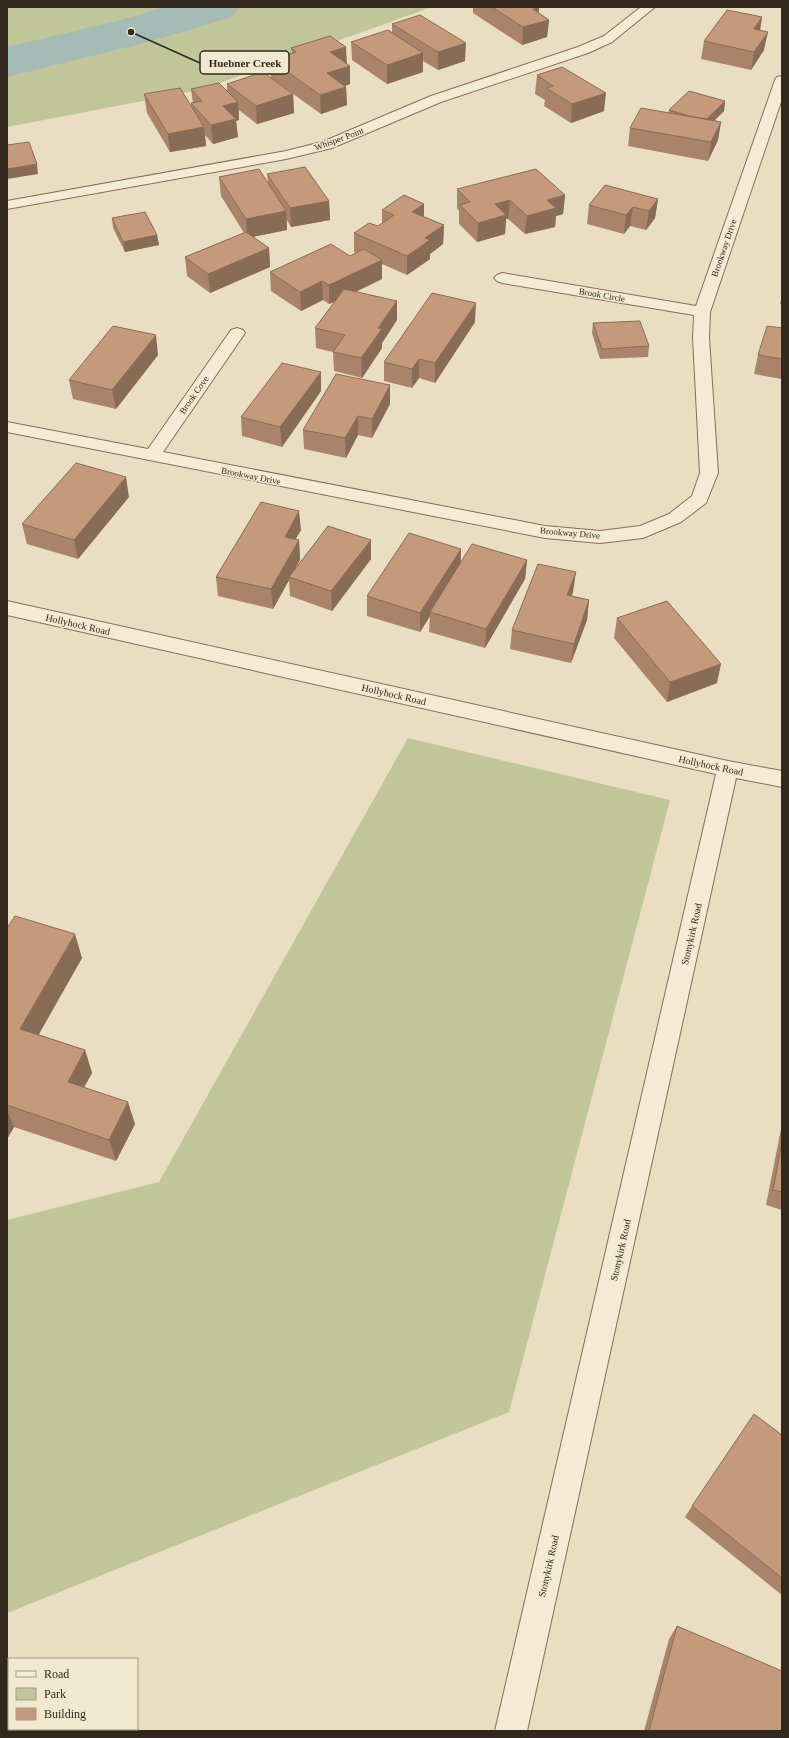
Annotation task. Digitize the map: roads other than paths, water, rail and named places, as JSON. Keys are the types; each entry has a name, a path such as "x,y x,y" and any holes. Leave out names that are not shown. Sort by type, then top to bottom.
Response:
{"street":[{"name":"Whisper Point","path":"7,205 286,156 327,145 436,99 583,50 608,39 649,7"},
{"name":"Brookway Drive","path":"7,427 545,532 600,537 643,532 675,518 700,499 708,473 701,338 702,312 782,80"},
{"name":"Brook Circle","path":"502,278 702,312"},
{"name":"Brook Cove","path":"152,456 237,333"},
{"name":"Hollyhock Road","path":"7,608 728,769 782,779"},
{"name":"Stonykirk Road","path":"511,1731 728,769"}],"waterway":[{"path":"7,62 131,32 215,7"}],"place":[{"name":"Huebner Creek","path":"131,32"}]}
